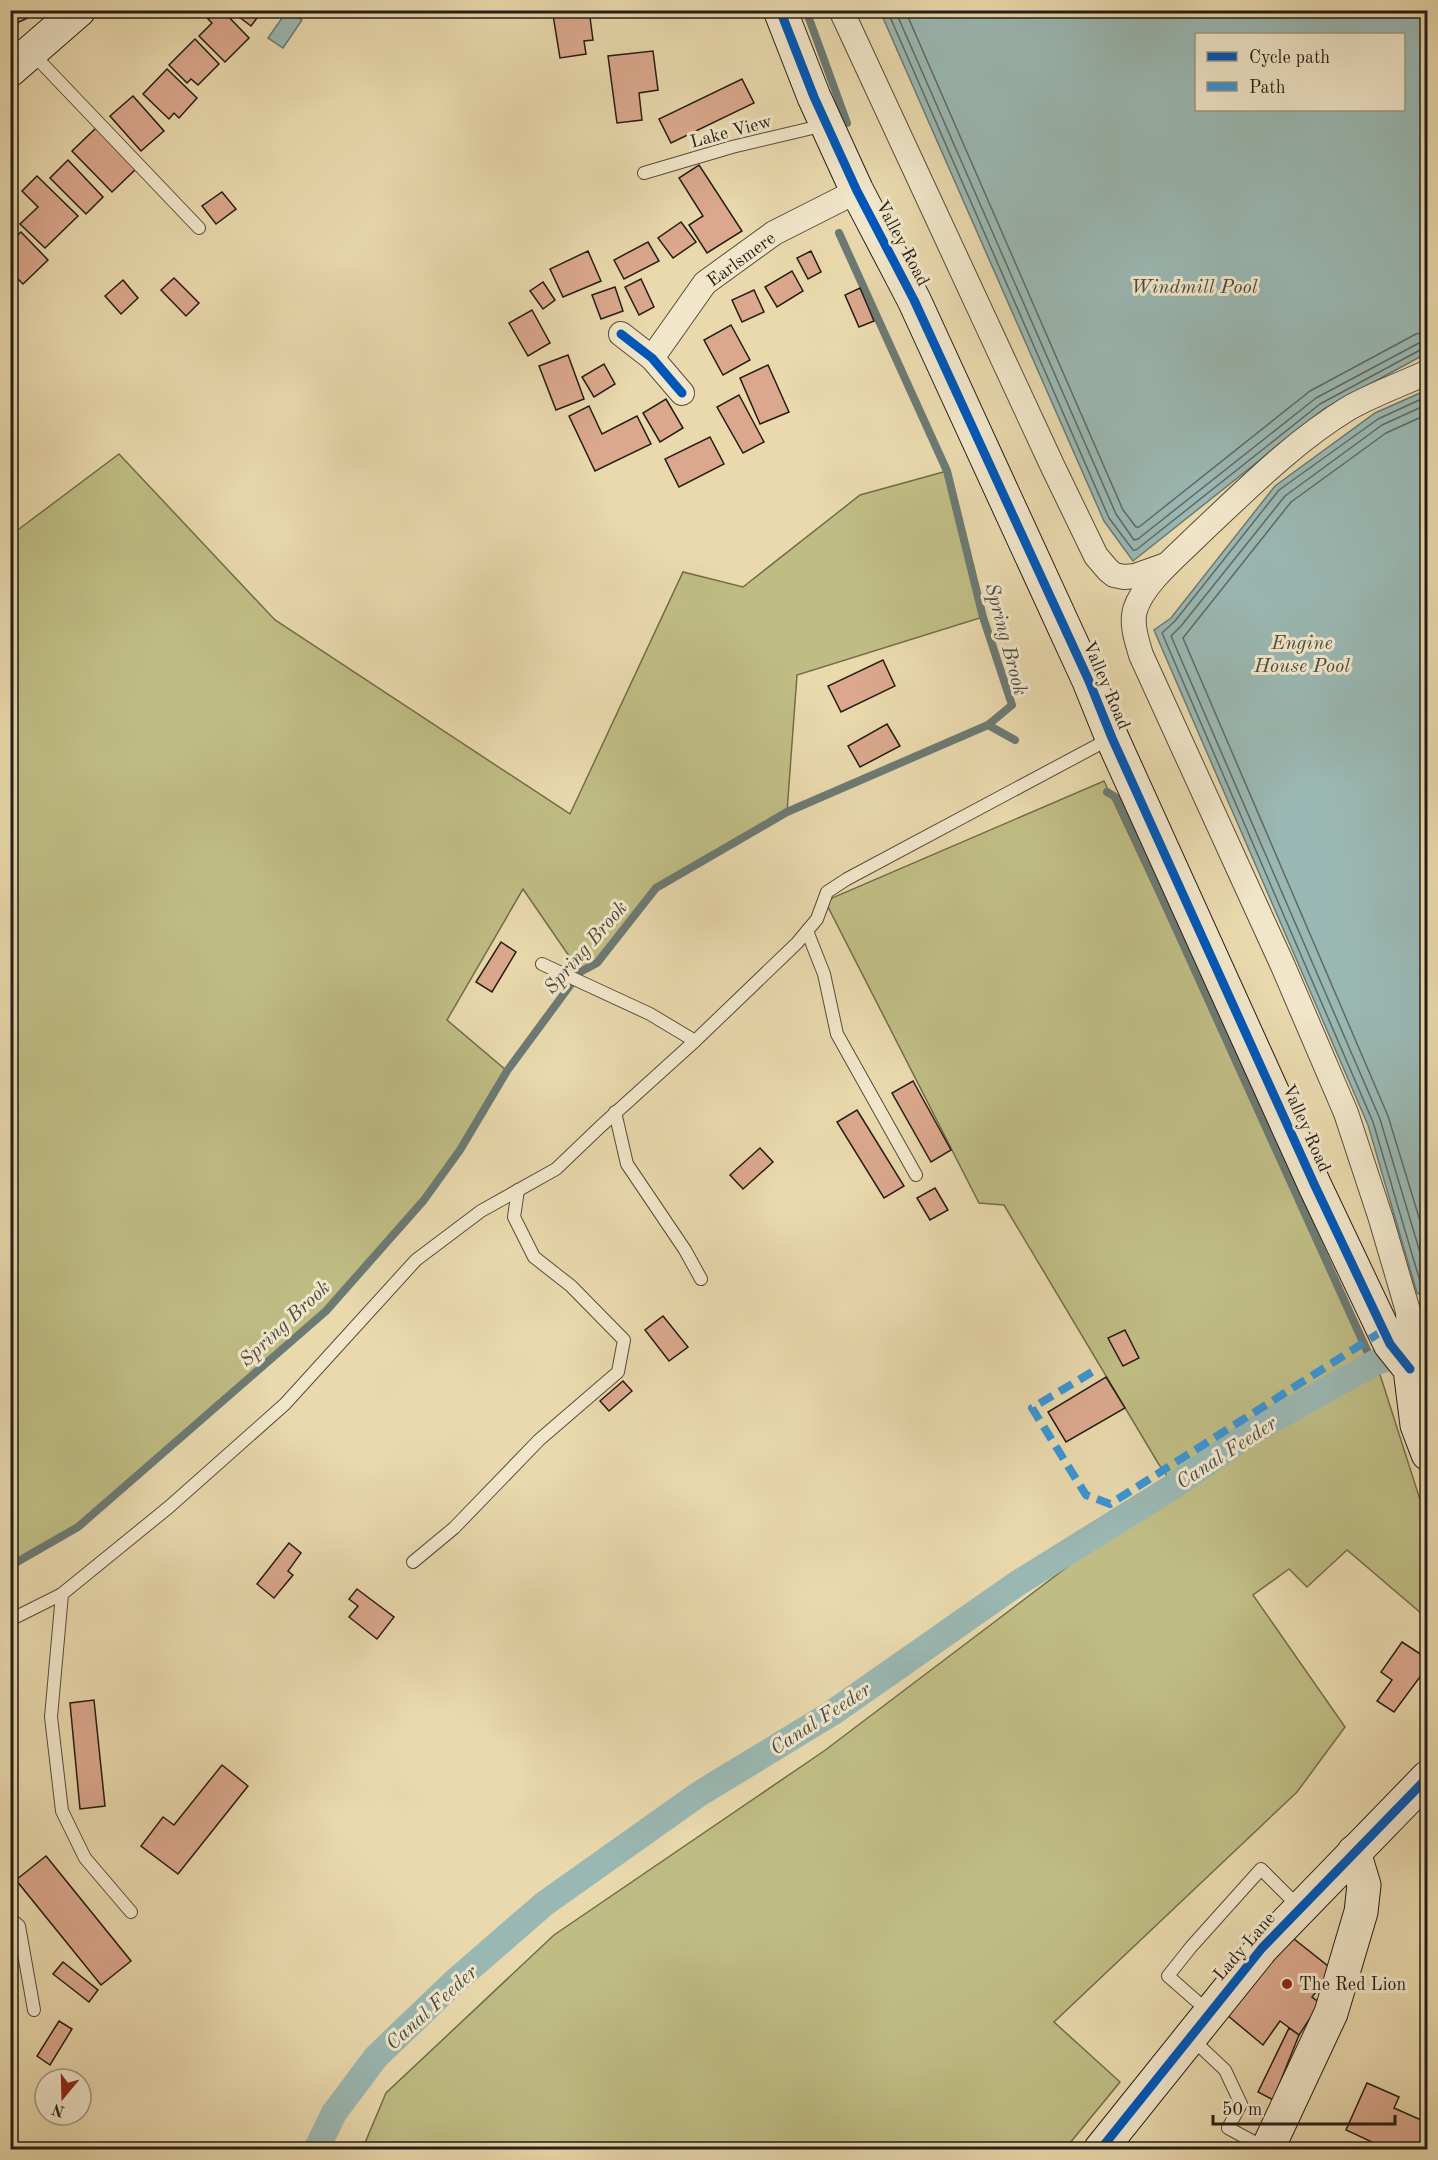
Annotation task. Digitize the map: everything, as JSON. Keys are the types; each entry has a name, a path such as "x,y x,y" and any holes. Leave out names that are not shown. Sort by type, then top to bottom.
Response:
{"street":[{"path":"21,61 79,10"},
{"name":"Valley Road","path":"780,10 826,125 857,191 914,300 1085,671 1112,738 1320,1196 1390,1344 1410,1369"},
{"path":"841,10 1096,556 1108,570 1124,577 1135,576 1168,564"},
{"name":"Earlsmere","path":"652,358 705,283 774,233 857,191"},
{"path":"621,334 652,358 682,393"},
{"path":"1428,372 1350,408 1312,433 1245,491 1168,564 1149,586 1135,611 1134,629 1141,655 1283,966 1346,1113 1408,1311 1410,1369 1417,1425 1428,1454"},
{"name":"Lady Lane","path":"1100,2150 1262,1948 1428,1777"},
{"path":"1267,2149 1331,2013 1361,1912 1364,1885 1354,1852"}],"lane":[{"path":"21,61 199,228"},
{"name":"Lake View","path":"644,173 732,147 826,125"},
{"path":"10,1620 62,1594 169,1507 285,1404 416,1260 481,1211 556,1169 615,1112 696,1041 797,943 818,919 827,892 847,879 1112,738"},
{"path":"807,931 824,974 837,1034 916,1175"},
{"path":"542,964 650,1014 696,1041"},
{"path":"615,1112 627,1164 685,1250 701,1279"},
{"path":"413,1562 454,1528 538,1440 618,1372 624,1340 571,1286 534,1257 514,1217 518,1190"},
{"path":"62,1594 51,1717 62,1811 86,1858 131,1912"},
{"path":"1267,2149 1228,2128 1241,2104 1200,2025 1168,1976 1261,1869 1301,1909"},
{"path":"10,1918 19,1926 34,2010"}],"shaded area":[{"path":"119,454 275,620 570,814 683,572 743,587 860,495 947,471 983,617 797,675 787,812 656,888 597,963 580,972 523,889 447,1020 507,1071 460,1150 424,1200 326,1311 78,1527 11,1566 11,535"},
{"path":"1104,781 1376,1362 1427,1517 1427,1610 1421,1613 1347,1550 1307,1587 1289,1569 1253,1595 1345,1727 1297,1792 1054,2022 1120,2082 1065,2149 362,2150 386,2093 554,1935 824,1751 1174,1486 1004,1205 979,1203 825,901"}],"water":[{"path":"287,11 302,20 283,48 268,38"},
{"name":"Windmill Pool","path":"880,11 1427,11 1427,353 1324,409 1133,561 1104,521"},
{"name":"Engine House Pool","path":"1427,390 1427,1299 1417,1293 1368,1125 1154,630 1171,618 1275,486 1375,413"}],"building":[{"path":"10,10 24,10 28,18 10,26"},
{"path":"216,10 222,10 249,38 225,62 199,36 212,23 208,19"},
{"path":"230,10 263,10 251,26"},
{"path":"559,10 589,10 593,40 584,41 586,54 560,58 553,15 560,15"},
{"path":"195,39 219,64 198,85 191,79 187,83 169,65"},
{"path":"653,51 658,90 639,93 642,120 617,123 608,56"},
{"path":"167,69 197,98 179,118 174,113 169,119 143,94"},
{"path":"742,79 754,103 671,143 659,119"},
{"path":"133,96 164,131 141,151 110,116"},
{"path":"96,128 136,169 112,192 72,151"},
{"path":"68,160 103,197 86,214 50,178"},
{"path":"699,165 742,231 707,253 689,225 703,216 679,178"},
{"path":"37,176 78,216 45,248 20,224 38,207 22,191"},
{"path":"222,192 236,209 216,224 202,206"},
{"path":"681,222 696,242 673,258 658,238"},
{"path":"21,232 48,260 23,284 10,271 10,242"},
{"path":"648,242 659,261 624,279 614,260"},
{"path":"588,251 601,281 563,297 550,269"},
{"path":"811,251 821,272 808,279 797,258"},
{"path":"792,271 803,291 777,307 765,287"},
{"path":"174,278 199,303 186,316 161,290"},
{"path":"641,279 654,307 639,315 625,287"},
{"path":"123,280 138,298 121,314 105,296"},
{"path":"543,282 555,300 543,309 530,291"},
{"path":"615,287 623,311 601,319 592,295"},
{"path":"860,288 874,321 859,327 845,295"},
{"path":"754,290 764,312 742,322 732,300"},
{"path":"532,310 550,343 528,356 509,323"},
{"path":"731,325 750,360 723,375 704,340"},
{"path":"568,355 584,399 556,410 539,366"},
{"path":"604,364 615,384 594,397 582,377"},
{"path":"768,365 789,412 760,424 740,378"},
{"path":"739,395 764,442 743,453 717,407"},
{"path":"666,399 683,428 660,442 643,413"},
{"path":"589,406 602,434 637,416 651,444 595,471 569,416"},
{"path":"710,437 724,464 679,487 665,459"},
{"path":"883,660 895,686 841,712 828,686"},
{"path":"887,724 900,746 860,767 848,746"},
{"path":"501,942 516,952 492,992 476,982"},
{"path":"913,1081 951,1150 931,1162 892,1093"},
{"path":"857,1110 904,1186 884,1198 837,1122"},
{"path":"760,1148 773,1162 743,1189 730,1175"},
{"path":"935,1188 948,1210 930,1220 917,1198"},
{"path":"663,1316 688,1347 669,1361 645,1330"},
{"path":"1125,1330 1139,1358 1123,1366 1108,1338"},
{"path":"1106,1377 1125,1408 1066,1442 1048,1412"},
{"path":"623,1381 632,1391 609,1411 600,1401"},
{"path":"289,1543 301,1553 288,1571 293,1575 274,1598 257,1584"},
{"path":"357,1589 394,1617 377,1639 349,1617 358,1606 349,1599"},
{"path":"1402,1642 1428,1659 1428,1666 1394,1712 1377,1701 1392,1680 1381,1672"},
{"path":"94,1700 105,1806 80,1809 70,1703"},
{"path":"222,1765 248,1786 178,1874 141,1846 163,1817 174,1825"},
{"path":"46,1856 131,1961 101,1985 16,1880"},
{"name":"The Red Lion","path":"1289,1935 1333,1970 1312,1997 1320,2003 1299,2035 1280,2021 1263,2045 1227,2015"},
{"path":"63,1962 98,1990 89,2002 53,1974"},
{"path":"59,2021 72,2029 50,2065 37,2056"},
{"path":"1289,2028 1299,2035 1273,2100 1258,2092"},
{"path":"1367,2083 1399,2097 1394,2108 1428,2123 1418,2150 1389,2150 1346,2130"}],"waterway":[{"path":"806,10 847,123"},
{"name":"Spring Brook","path":"10,1566 78,1527 326,1311 424,1200 460,1150 507,1071 580,972 597,963 656,888 787,812 988,725 1012,705 983,617 947,471 839,233"},
{"path":"988,725 1015,740"},
{"path":"1107,792 1117,798 1373,1364"},
{"name":"Canal Feeder","path":"1422,1347 1428,1345"},
{"name":"Canal Feeder","path":"316,2150 334,2113 376,2057 453,1983 544,1904 699,1794 832,1713 1018,1583 1174,1486 1251,1432 1376,1362 1386,1359"}],"marked path":[{"path":"1092,1372 1032,1408 1086,1495 1110,1504 1384,1330"}],"cycle path":[{"path":"780,10 814,97 857,191 914,300 1089,681 1112,738 1315,1186 1390,1344 1410,1369"},
{"path":"621,334 652,358 682,393"},
{"path":"1100,2150 1262,1948 1428,1777"}],"place":[{"name":"The Red Lion","path":"1287,1984"}]}
